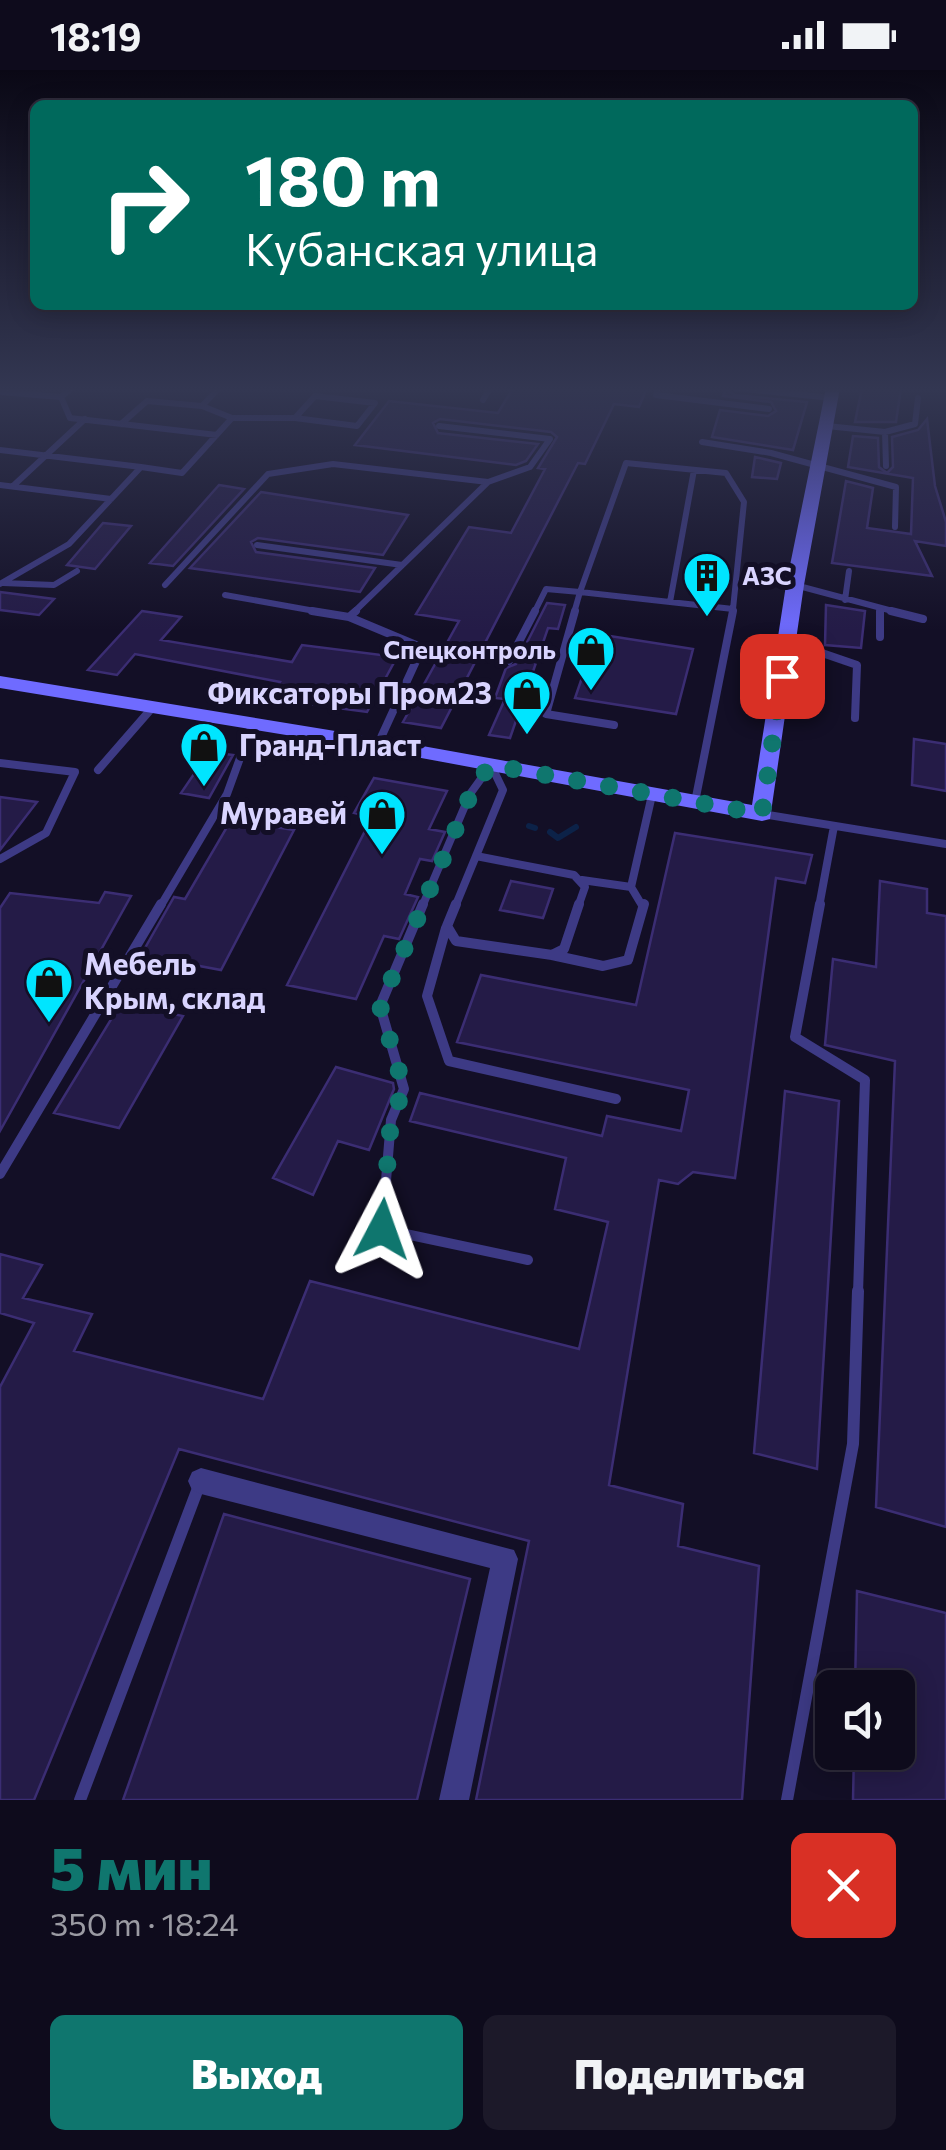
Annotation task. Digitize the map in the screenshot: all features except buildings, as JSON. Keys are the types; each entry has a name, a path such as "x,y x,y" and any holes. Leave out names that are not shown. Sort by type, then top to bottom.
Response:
{"main road":[{"path":"0,682 378,744 762,814 795,585 820,469"}],"street":[{"path":"201,1481 505,1560 454,1800"}],"lane":[{"path":"12,486 31,469"},
{"path":"1,583 69,544 140,469"},
{"path":"147,469 182,473 186,469"},
{"path":"165,585 268,474 302,469"},
{"path":"374,469 488,482 528,469"},
{"path":"614,724 546,714 580,592 624,469"},
{"path":"682,469 726,474 744,502 734,609 695,802"},
{"path":"820,469 896,487 895,526"},
{"path":"670,602 694,470"},
{"path":"349,617 488,482"},
{"path":"0,485 111,499"},
{"path":"256,545 402,564"},
{"path":"1,583 54,585 76,571"},
{"path":"844,600 850,571"},
{"path":"795,585 923,618"},
{"path":"509,661 546,589 734,609"},
{"path":"225,595 349,617 416,645 417,659 378,744"},
{"path":"880,609 880,637"},
{"path":"787,641 858,665 855,718"},
{"path":"98,770 152,708"},
{"path":"0,1174 227,794 252,725"},
{"path":"0,762 75,772 46,834 0,859"},
{"path":"491,765 502,790 446,926 427,996 449,1060 616,1100"},
{"path":"491,765 470,794 380,1006 404,1089 391,1120 382,1229 528,1260"},
{"path":"631,888 652,796"},
{"path":"762,814 946,844"},
{"path":"786,1800 853,1444 865,1080 796,1038 834,826"},
{"path":"446,926 456,941 603,966 628,960 644,904 631,888 475,856"},
{"path":"552,955 564,948 585,887 582,880"},
{"path":"80,1800 201,1481"}],"waterway":[{"path":"529,826 535,828"},
{"path":"550,832 558,838 576,827"}],"place":[{"name":"АЗС","path":"707,618"},
{"name":"Спецконтроль","path":"591,692"},
{"name":"Фиксаторы Пром23","path":"527,736"},
{"name":"Гранд-Пласт","path":"204,788"},
{"name":"Муравей","path":"382,856"},
{"name":"Мебель Крым, склад","path":"49,1024"}],"route":[{"path":"382,1229 391,1120 404,1089 380,1006 475,784 491,765 762,814 782,676"}]}
